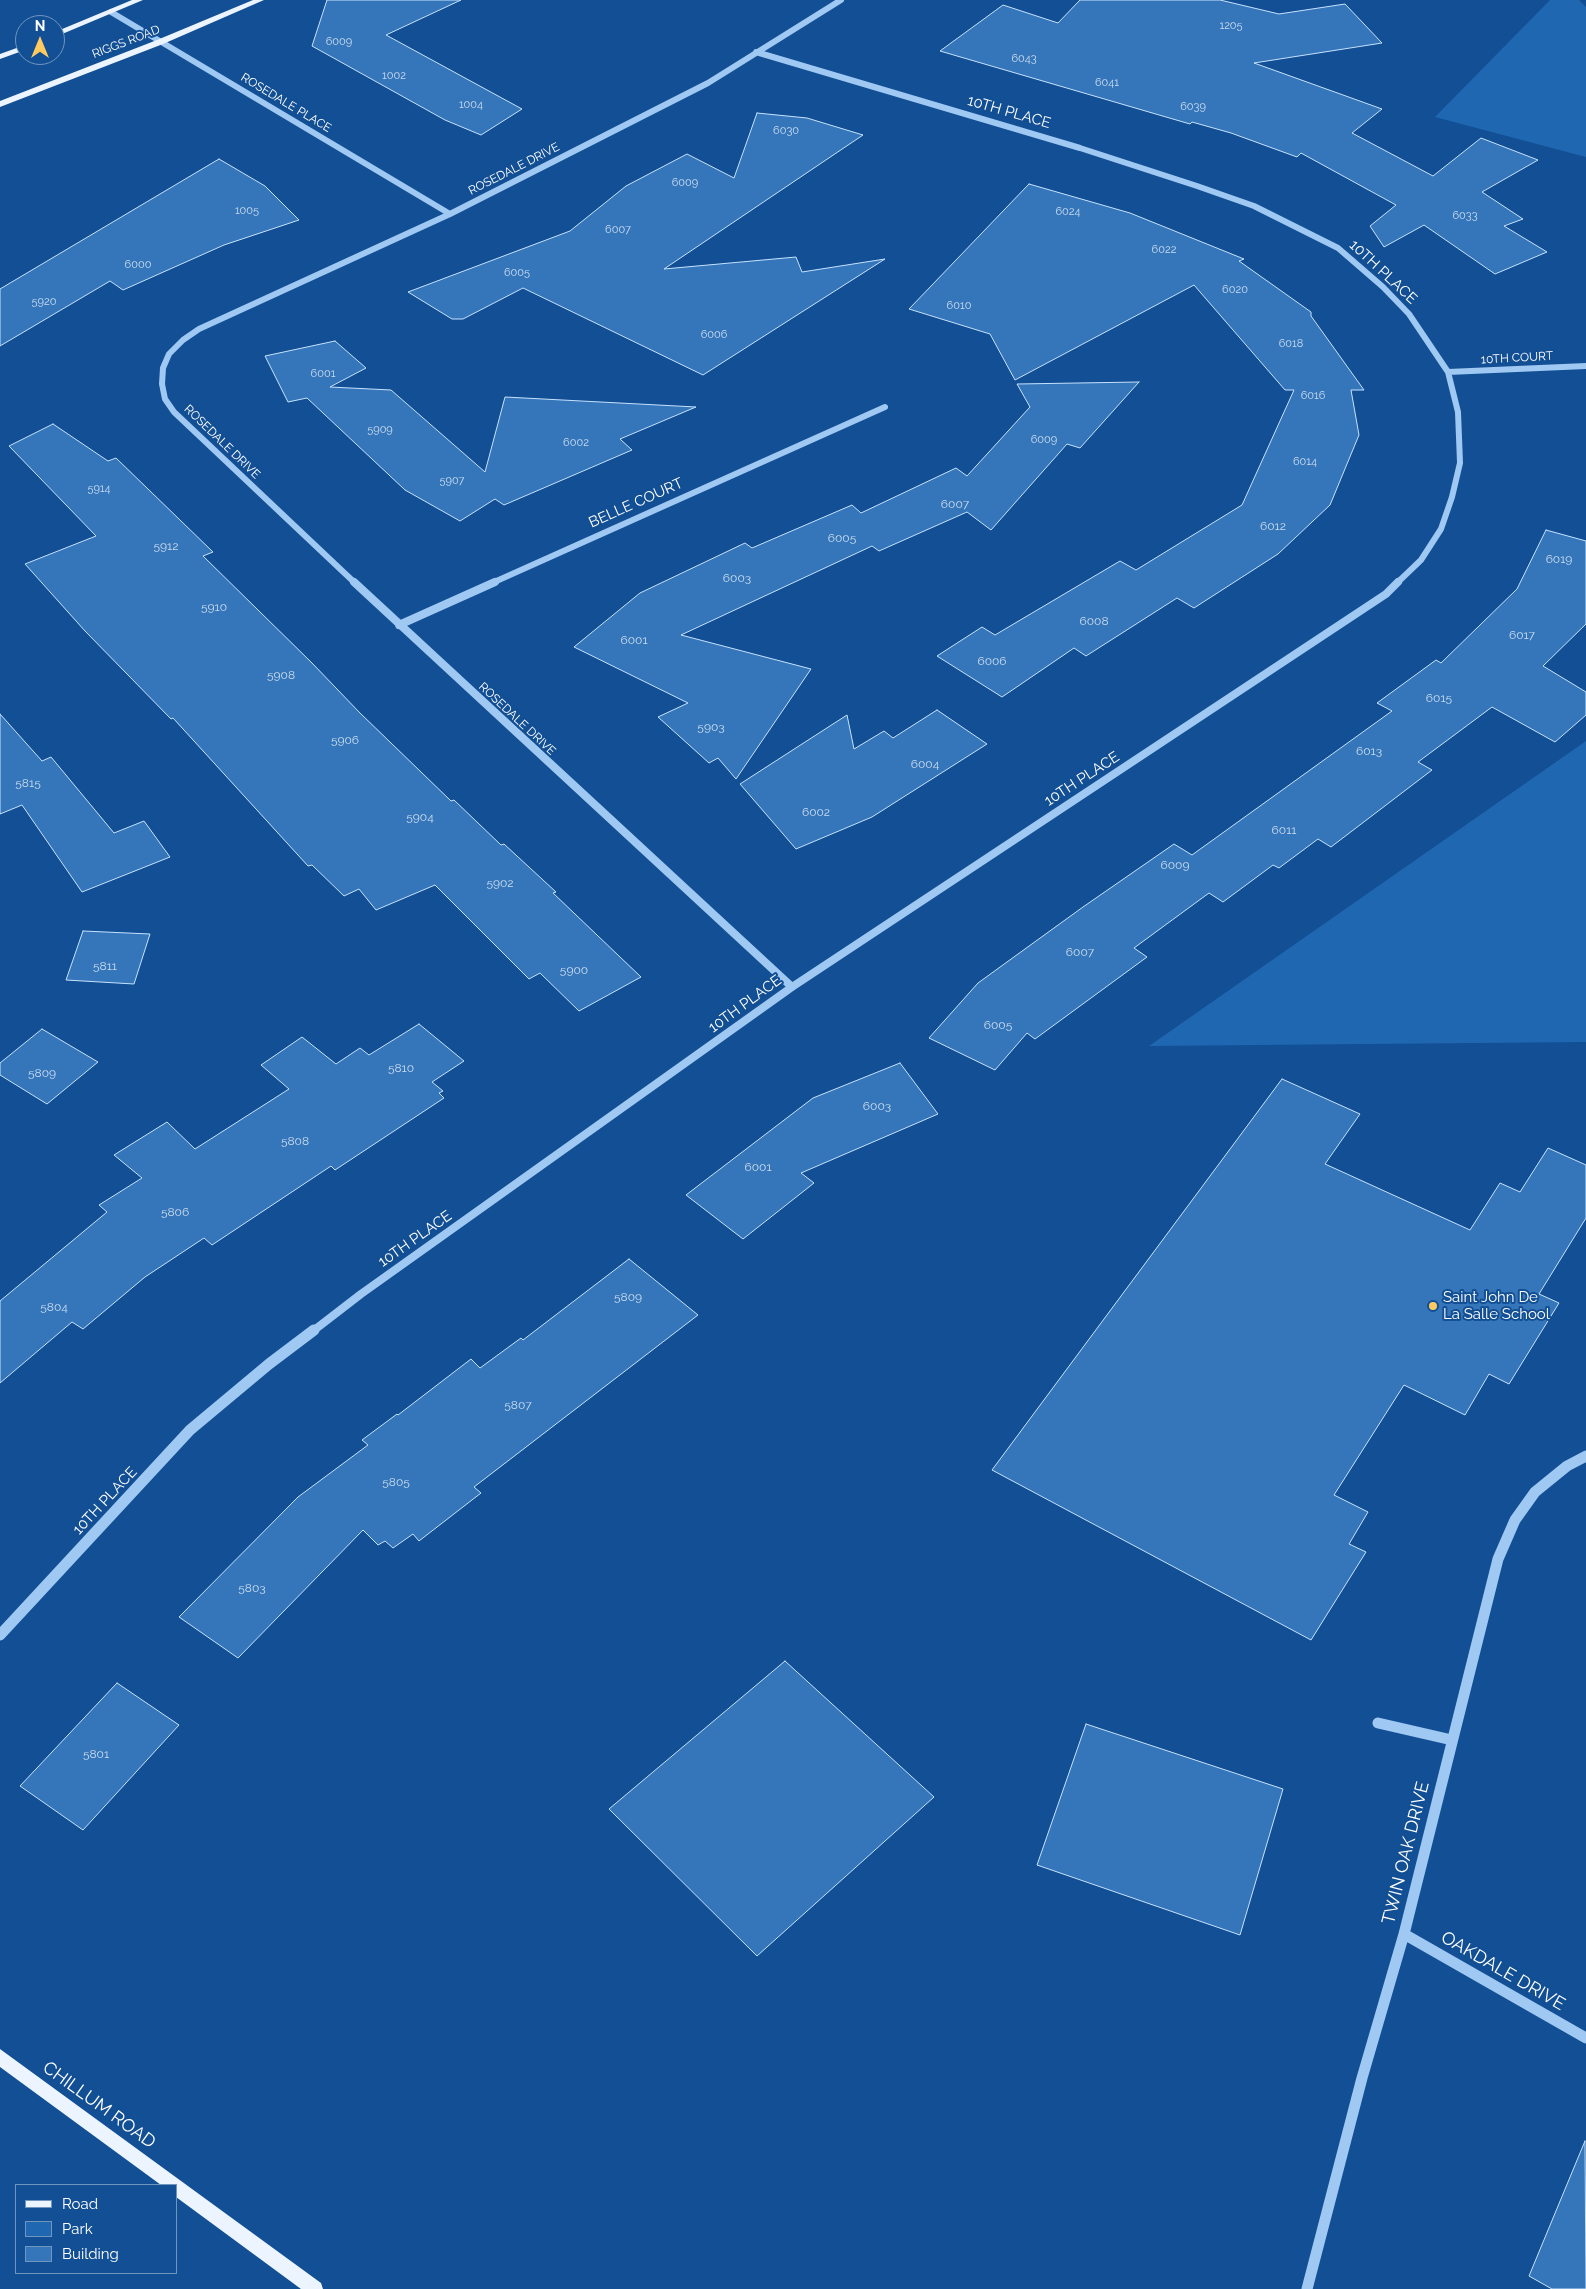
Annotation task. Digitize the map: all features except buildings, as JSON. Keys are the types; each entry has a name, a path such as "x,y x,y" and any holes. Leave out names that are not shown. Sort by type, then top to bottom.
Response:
{"main road":[{"path":"65,31 139,0"},
{"name":"RIGGS ROAD","path":"0,104 160,42 260,0"},
{"path":"0,56 15,51"},
{"name":"CHILLUM ROAD","path":"0,2057 172,2184"},
{"name":"CHILLUM ROAD","path":"178,2188 315,2289"}],"street":[{"name":"ROSEDALE DRIVE","path":"792,987 399,625 174,412 165,399 162,384 163,368 169,354 182,340 199,329 450,214 708,83 842,0"},
{"name":"ROSEDALE PLACE","path":"111,12 450,214"},
{"name":"10TH PLACE","path":"0,1635 190,1430 269,1364 361,1294 792,987 1386,594 1420,560 1441,529 1452,497 1460,462 1458,412 1448,372 1409,314 1383,287 1338,248 1254,206 1197,186 1098,153 756,52"},
{"name":"10TH COURT","path":"1448,372 1586,366"},
{"name":"BELLE COURT","path":"399,625 886,407"},
{"name":"TWIN OAK DRIVE","path":"1307,2289 1362,2078 1404,1934 1498,1559 1515,1520 1536,1492 1567,1466 1586,1456"},
{"path":"1378,1723 1452,1740"},
{"name":"OAKDALE DRIVE","path":"1404,1934 1586,2038"}],"green space":[{"path":"1550,0 1579,0 1586,7 1586,157 1435,117"},
{"path":"1586,741 1586,1042 1149,1046"}],"place":[{"name":"Saint John De La Salle School","path":"1433,1306"}]}
